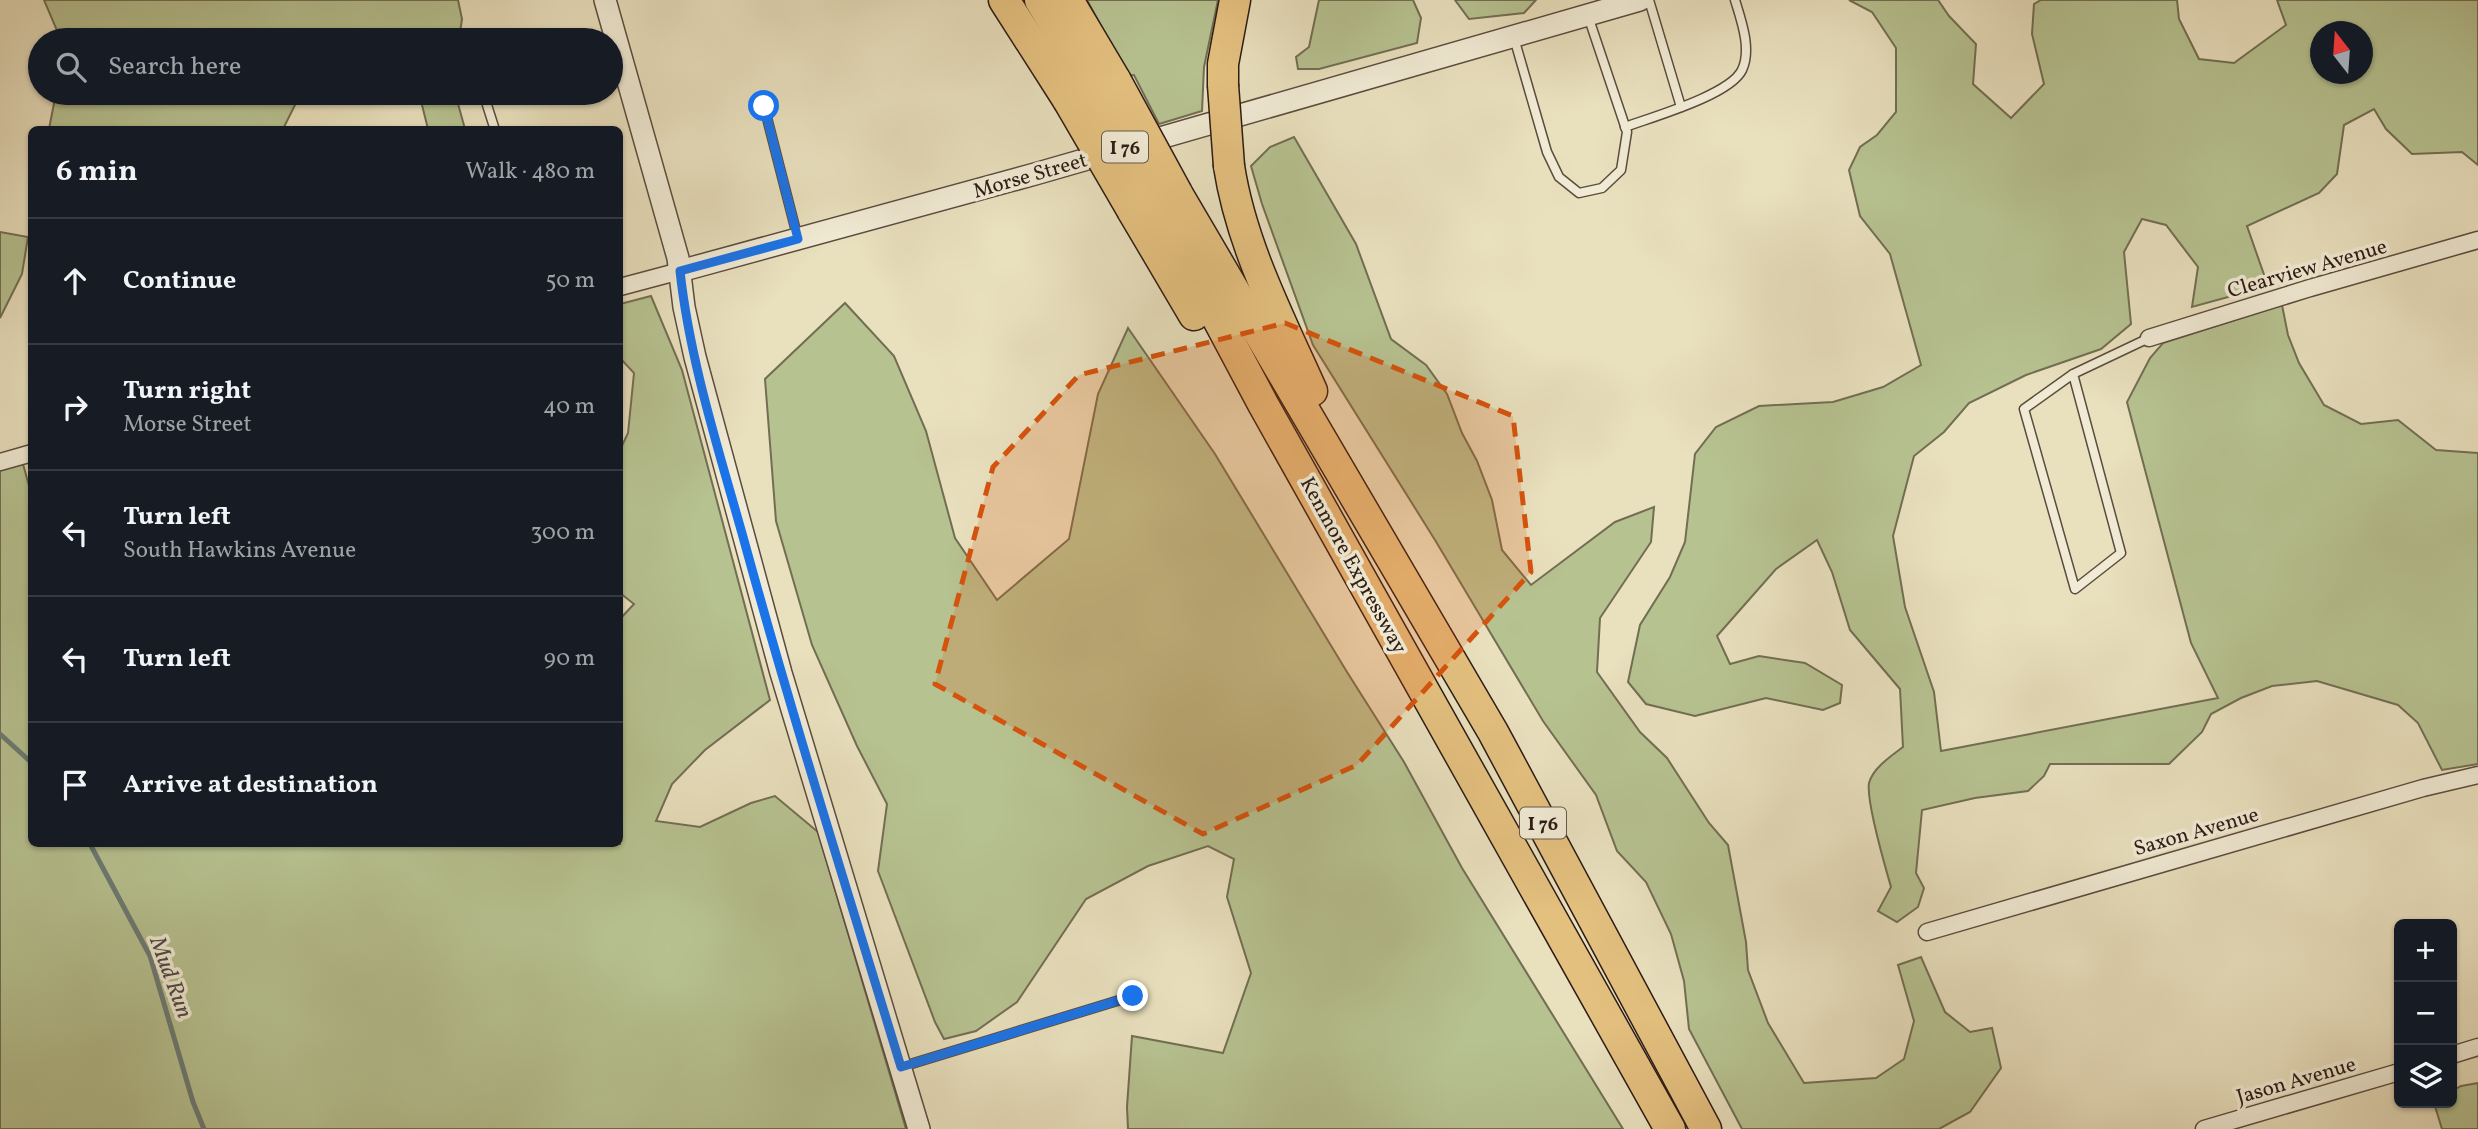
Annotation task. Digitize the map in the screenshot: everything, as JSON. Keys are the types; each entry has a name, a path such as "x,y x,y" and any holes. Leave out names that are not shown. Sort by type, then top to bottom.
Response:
{"highway":[{"path":"1004,0 1093,91"},
{"path":"1040,0 1155,202 1370,523"},
{"path":"1068,0 1093,91 1155,202"},
{"name":"I 76","path":"1235,0 1223,64 1233,195 1263,279 1370,523"},
{"name":"Kenmore Expressway","path":"1155,202 1292,481 1414,673 1670,1129"},
{"name":"Kenmore Expressway","path":"1370,523 1493,732 1706,1129"}],"street":[{"path":"605,0 611,28"},
{"name":"Morse Street","path":"623,286 1230,119 1640,0"},
{"path":"623,72 678,258 684,306 695,357 781,673 919,1129"},
{"name":"Clearview Avenue","path":"2149,338 2309,288 2478,240"},
{"path":"0,462 28,454"},
{"name":"Saxon Avenue","path":"1927,932 2423,788 2478,775"},
{"path":"2457,1053 2478,1047"},
{"name":"Jason Avenue","path":"2204,1129 2394,1073"}],"lane":[{"path":"1649,0 1681,107"},
{"path":"1625,127 1681,107 1735,79 1742,70 1746,55 1743,25 1735,0"},
{"path":"1513,36 1547,152 1559,177 1579,193 1602,188 1621,170 1627,132 1588,15"},
{"path":"487,105 494,126"},
{"path":"764,106 798,239"},
{"path":"2073,374 2120,553 2075,589 2024,409 2073,374 2149,338"},
{"path":"901,1067 1133,996"}],"highlighted area":[{"path":"1285,323 1513,416 1531,572 1357,765 1203,834 935,684 993,467 1079,375"}],"green space":[{"path":"44,0 458,0 462,19 461,28 56,28"},
{"path":"1087,0 1218,0 1204,67 1202,111 1159,124 1134,75 1128,76"},
{"path":"1319,0 1413,0 1421,18 1417,43 1319,69 1298,69 1296,57 1309,47"},
{"path":"1455,0 1536,0 1524,13 1469,19"},
{"path":"1849,0 1938,0 1949,16 1976,44 1973,84 2011,118 2044,84 2032,34 2034,4 2041,0 2177,0 2179,19 2199,59 2234,63 2286,25 2277,0 2478,0 2478,165 2462,152 2412,154 2386,129 2374,109 2344,125 2337,174 2319,193 2247,226 2268,286 2192,307 2198,267 2166,225 2142,219 2124,252 2131,324 2101,349 2026,375 1969,403 1944,432 1914,456 1893,536 1905,607 1934,692 1941,751 2218,698 2191,643 2127,402 2150,358 2163,343 2282,305 2288,335 2299,363 2324,405 2361,424 2398,420 2436,450 2478,453 2478,764 2442,770 2418,723 2398,705 2317,681 2272,686 2211,714 2202,732 2169,764 2050,764 2044,776 2028,791 1975,798 1922,810 1916,873 1924,888 1918,907 1897,922 1878,911 1891,887 1870,804 1869,783 1874,772 1903,747 1900,689 1850,630 1832,572 1817,540 1776,569 1717,636 1730,664 1759,656 1805,663 1842,685 1840,703 1823,710 1766,698 1695,716 1646,704 1628,682 1640,625 1670,577 1685,542 1695,454 1716,427 1759,406 1833,402 1883,387 1921,365 1890,254 1860,216 1849,170 1860,147 1877,135 1896,112 1896,48 1872,12"},
{"path":"54,105 295,105 284,126 50,126"},
{"path":"422,105 458,105 464,126 427,126"},
{"path":"1294,137 1356,244 1391,339 1426,365 1447,394 1492,500 1502,550 1531,585 1615,522 1654,507 1651,542 1600,618 1597,672 1640,732 1667,758 1709,823 1728,845 1746,942 1748,970 1768,1023 1804,1083 1876,1078 1904,1059 1914,1021 1898,965 1921,957 1945,1012 1970,1032 1992,1028 2001,1068 1970,1112 1939,1129 1742,1129 1689,1029 1684,981 1671,934 1646,882 1617,851 1596,795 1543,721 1435,540 1313,345 1251,166 1270,147"},
{"path":"0,232 28,237 22,274 0,318"},
{"path":"651,296 682,370 770,700 705,750 672,784 656,821 700,827 751,803 775,796 818,832 906,1129 0,1129 0,470 23,464 28,482 28,847 623,847 623,616 634,604 623,595 623,444 628,433 634,373 623,361 623,303"},
{"path":"845,303 894,356 926,431 955,538 997,600 1069,539 1098,394 1128,328 1215,454 1404,762 1462,868 1623,1129 1128,1129 1132,1036 1223,1053 1251,973 1227,897 1234,859 1208,846 1148,866 1086,899 1017,1002 976,1031 944,1039 935,1022 878,871 887,804 857,746 812,645 776,521 765,379"},
{"path":"2478,1083 2478,1129 2442,1129 2436,1108 2457,1108 2457,1088"}],"waterway":[{"name":"Mud Run","path":"0,734 28,759"},
{"name":"Mud Run","path":"92,847 150,956 193,1102 204,1129"}],"route":[{"path":"764,106 798,239 680,271 684,306 728,484 781,673 901,1067 1133,996"}]}
